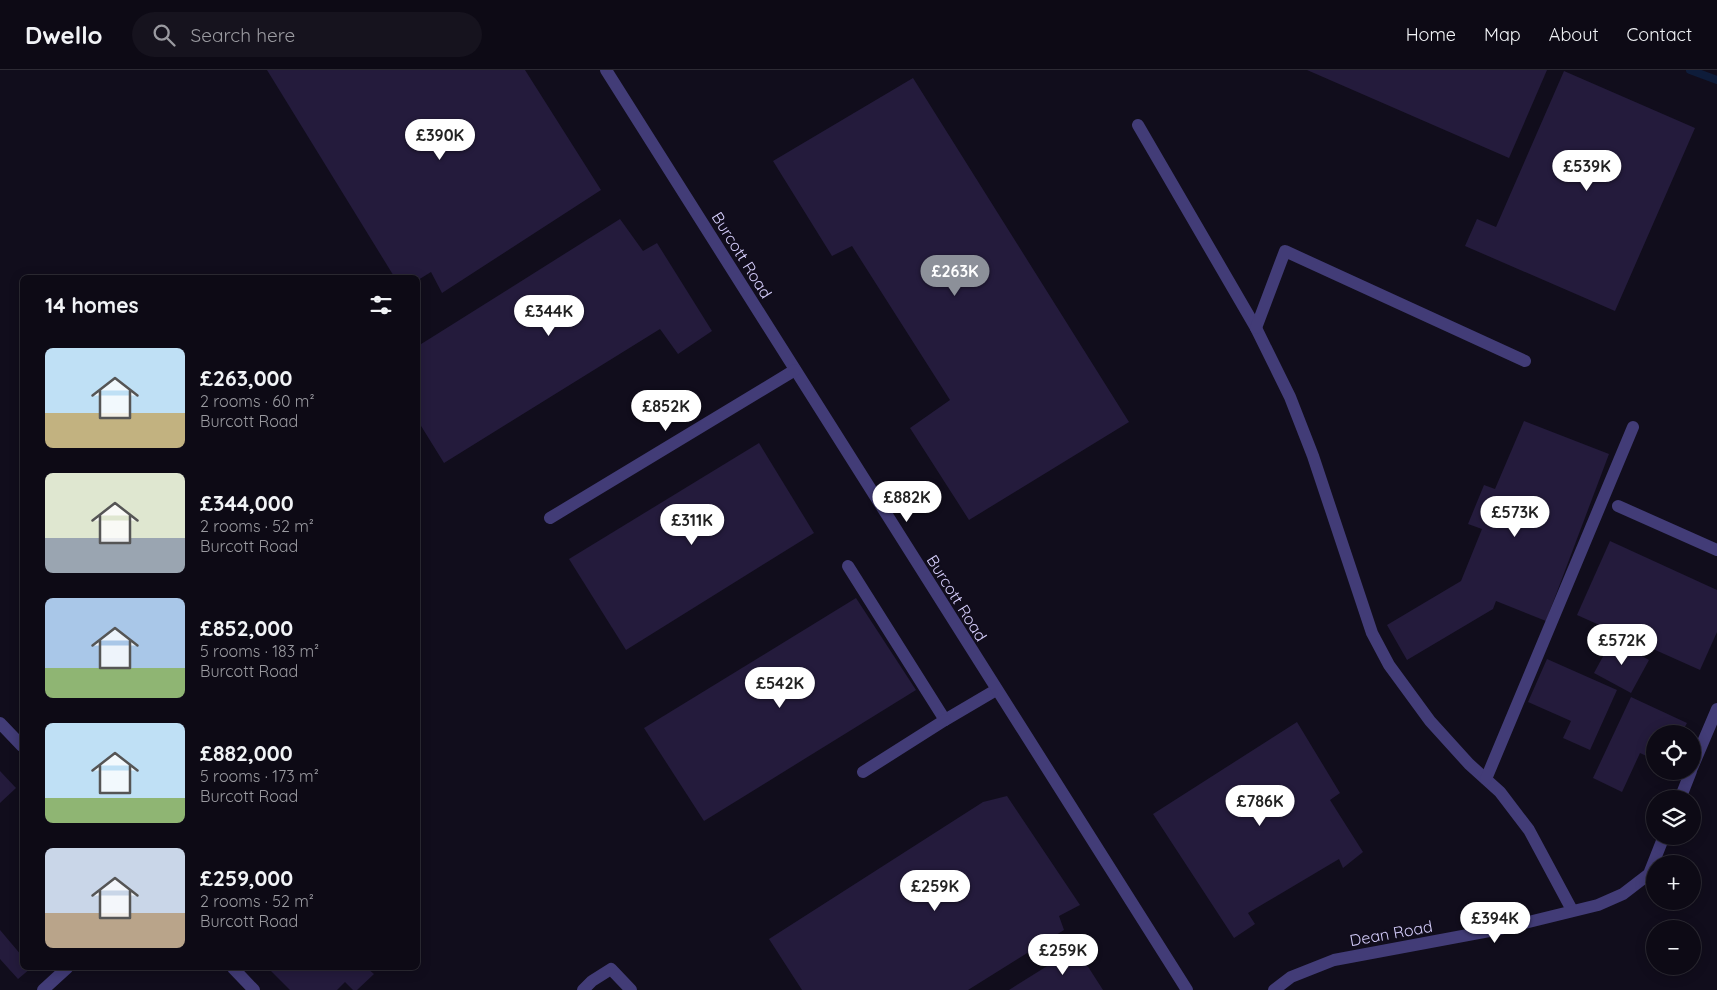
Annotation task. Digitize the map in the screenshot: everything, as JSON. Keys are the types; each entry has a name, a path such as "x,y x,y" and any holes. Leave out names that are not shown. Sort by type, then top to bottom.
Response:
{"street":[{"name":"Burcott Road","path":"606,70 1187,990"},
{"path":"1138,125 1256,328 1290,397 1313,456 1372,633 1389,665 1430,721 1500,792 1529,830 1572,910"},
{"path":"1256,328 1286,251 1524,361"},
{"path":"550,518 795,370"},
{"path":"1486,779 1633,427"},
{"path":"1618,506 1717,550"},
{"path":"848,566 946,720"},
{"path":"863,772 996,690"},
{"path":"1701,748 1717,709"},
{"path":"0,723 20,744"},
{"name":"Dean Road","path":"1274,990 1290,977 1334,960 1500,929 1598,905 1623,894 1649,874 1660,845"},
{"path":"583,990 592,981 611,969 631,990"},
{"path":"43,990 65,970"},
{"path":"234,970 254,990"}],"building":[{"path":"267,70 525,70 601,190 442,293 431,272 420,279 420,275 393,275"},
{"path":"1307,70 1547,70 1509,158"},
{"path":"1564,71 1695,128 1615,311 1465,246 1477,219 1496,227"},
{"path":"913,78 1129,422 969,520 910,428 950,400 852,246 832,256 773,161"},
{"path":"620,219 643,251 657,243 712,331 678,354 660,329 444,463 420,424 420,345"},
{"path":"1524,421 1609,454 1546,621 1496,601 1493,609 1407,660 1387,625 1461,581 1482,529 1468,524 1484,485 1495,489"},
{"path":"759,443 814,533 626,650 569,559"},
{"path":"1610,541 1717,590 1717,632 1700,670 1577,615"},
{"path":"856,598 916,690 704,821 644,728"},
{"path":"1612,640 1649,660 1631,693 1594,673"},
{"path":"1547,659 1617,690 1590,750 1563,738 1571,721 1528,702"},
{"path":"1631,697 1687,723 1686,725 1646,725 1646,756 1640,753 1622,792 1593,778"},
{"path":"1297,722 1340,793 1330,800 1363,852 1343,868 1339,859 1248,913 1255,924 1234,938 1153,814"},
{"path":"0,771 16,788 0,803"},
{"path":"1007,796 1080,905 1059,916 1064,930 968,990 802,990 769,939 983,802"},
{"path":"0,930 20,954 20,970 29,970 18,979 0,959"},
{"path":"1076,948 1103,990 1009,990"},
{"path":"270,970 369,970 374,974 357,990 353,990 345,982 337,990 290,990"}],"waterway":[{"path":"1690,70 1717,80"}]}
